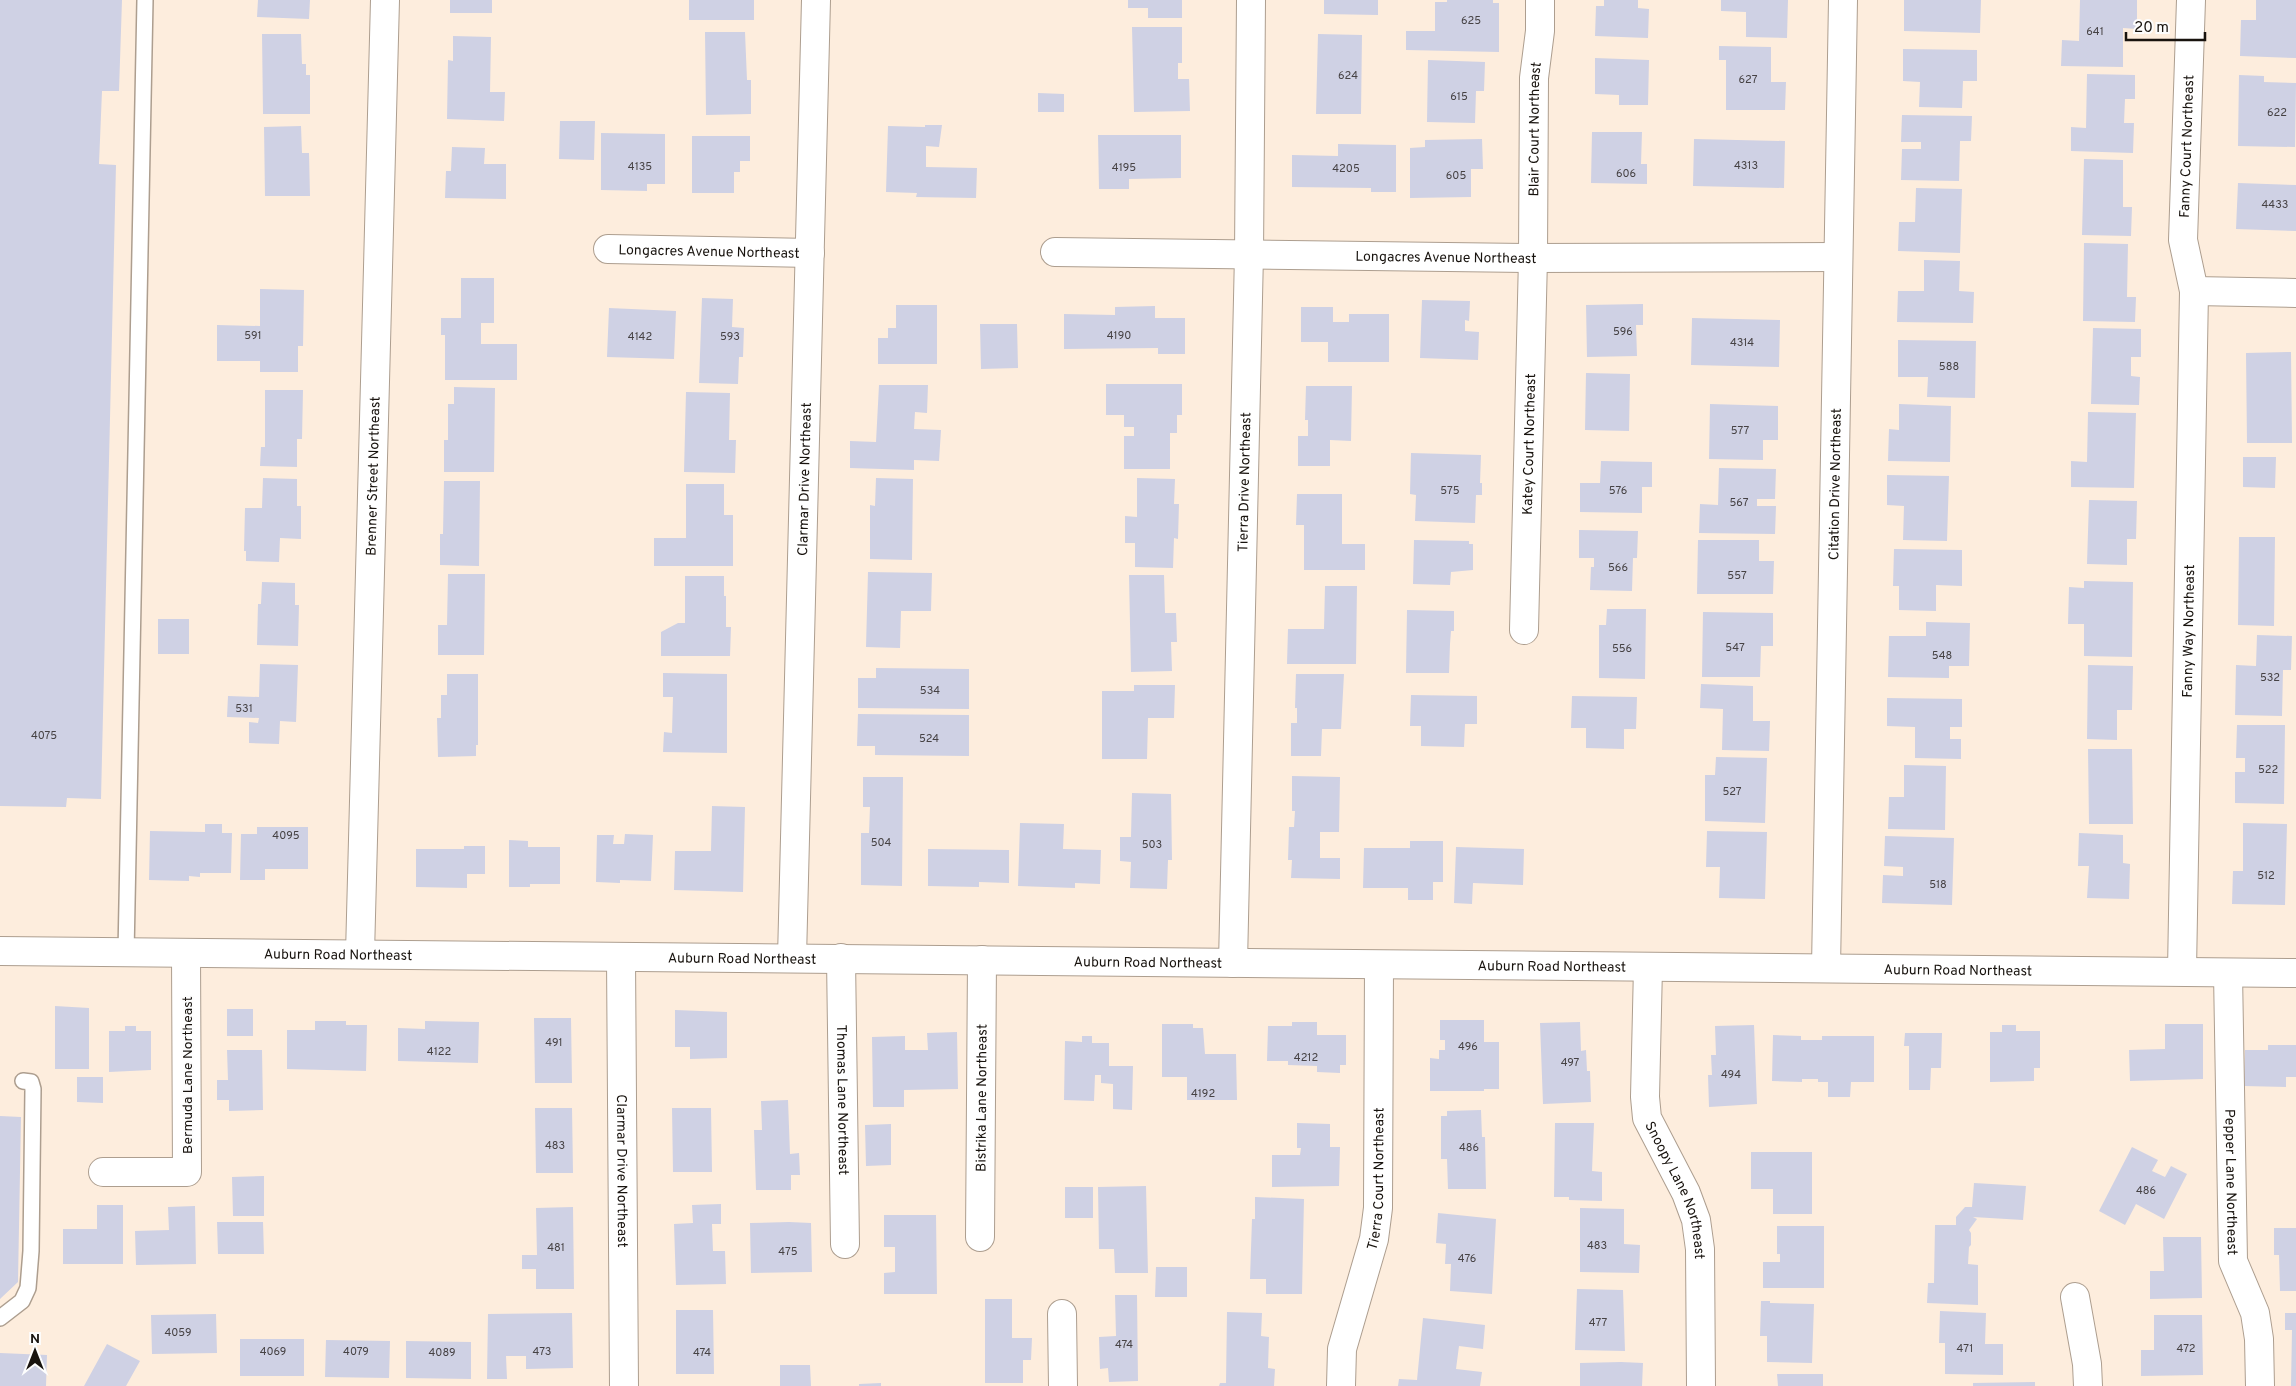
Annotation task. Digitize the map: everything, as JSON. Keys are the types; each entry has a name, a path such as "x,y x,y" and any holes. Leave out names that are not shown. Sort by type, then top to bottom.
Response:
{"street":[{"name":"Brenner Street Northeast","path":"360,954 385,0"},
{"name":"Clarmar Drive Northeast","path":"792,958 816,0"},
{"name":"Tierra Drive Northeast","path":"1233,963 1249,254 1251,0"},
{"name":"Blair Court Northeast","path":"1533,258 1534,78 1540,31 1540,0"},
{"name":"Citation Drive Northeast","path":"1826,968 1843,0"},
{"name":"Fanny Court Northeast","path":"2191,0 2183,240 2194,291"},
{"name":"Longacres Avenue Northeast","path":"608,249 810,253"},
{"name":"Longacres Avenue Northeast","path":"1055,252 1533,258 1838,257"},
{"name":"Katey Court Northeast","path":"1524,630 1533,258"},
{"path":"2194,291 2296,293"},
{"name":"Fanny Way Northeast","path":"2182,971 2194,291"},
{"name":"Auburn Road Northeast","path":"0,951 2296,973"},
{"name":"Bermuda Lane Northeast","path":"103,1172 187,1172 186,953"},
{"name":"Clarmar Drive Northeast","path":"621,956 624,1386"},
{"name":"Thomas Lane Northeast","path":"841,958 845,1244"},
{"name":"Bistrika Lane Northeast","path":"980,1237 982,960"},
{"name":"Tierra Court Northeast","path":"1341,1386 1342,1349 1374,1239 1378,1208 1378,965"},
{"name":"Snoopy Lane Northeast","path":"1648,967 1645,1096 1648,1118 1686,1193 1696,1220 1700,1249 1701,1386"},
{"name":"Pepper Lane Northeast","path":"2228,973 2233,1261 2255,1313 2259,1339 2260,1386"},
{"path":"2076,1298 2087,1364 2088,1386"},
{"path":"1062,1314 1062,1386"}],"lane":[{"path":"126,952 145,0"},
{"path":"0,1318 22,1301 28,1288 31,1251 33,1089 31,1082 23,1081"}],"building":[{"path":"0,0 122,0 119,91 102,91 99,164 116,165 101,799 67,798 66,807 0,806"},
{"path":"258,0 310,0 309,19 257,17"},
{"path":"450,0 492,0 492,13 450,13"},
{"path":"689,0 754,0 754,20 689,20"},
{"path":"1128,0 1182,0 1182,18 1148,18 1148,8 1128,8"},
{"path":"1324,0 1378,0 1378,15 1324,14"},
{"path":"1447,0 1493,0 1493,3 1499,3 1499,52 1406,50 1406,31 1435,31 1435,2 1447,2"},
{"path":"1604,0 1638,0 1638,8 1649,9 1648,38 1595,36 1596,6 1604,6"},
{"path":"1721,0 1788,0 1787,38 1746,37 1746,12 1721,11"},
{"path":"1904,0 1981,0 1980,33 1904,31"},
{"path":"2080,0 2137,0 2137,29 2123,28 2123,67 2061,66 2062,40 2079,41"},
{"path":"2256,0 2296,0 2296,58 2240,56 2241,20 2256,20"},
{"path":"1132,27 1182,27 1182,63 1178,63 1178,79 1189,79 1190,111 1134,112"},
{"path":"705,32 745,32 747,80 751,80 751,114 706,115"},
{"path":"262,34 301,34 302,64 306,64 306,75 310,75 310,114 263,114"},
{"path":"1318,34 1362,35 1361,114 1316,114"},
{"path":"453,36 491,37 490,92 505,92 504,121 447,119 448,60 453,61"},
{"path":"1719,46 1771,47 1771,82 1786,82 1785,110 1726,110 1726,60 1719,60"},
{"path":"1903,49 1977,50 1977,81 1963,81 1962,108 1919,107 1920,82 1903,81"},
{"path":"1595,58 1649,60 1648,105 1619,105 1619,95 1595,94"},
{"path":"1428,60 1485,62 1484,91 1476,91 1475,123 1427,122"},
{"path":"2087,74 2135,75 2135,99 2125,99 2124,123 2134,123 2133,153 2071,151 2071,127 2086,128"},
{"path":"2239,75 2264,76 2264,82 2296,83 2295,147 2238,146"},
{"path":"1038,93 1064,94 1064,112 1038,112"},
{"path":"1902,115 1972,116 1971,141 1960,141 1959,181 1901,180 1902,149 1921,149 1921,142 1901,142"},
{"path":"560,121 595,121 594,160 559,159"},
{"path":"925,125 942,125 939,147 926,146 926,167 977,168 976,198 916,197 917,193 886,192 888,126 925,127"},
{"path":"301,126 302,153 309,153 310,196 265,196 264,127"},
{"path":"1592,132 1642,132 1641,164 1647,164 1647,184 1591,183"},
{"path":"601,133 665,134 665,184 647,184 647,191 601,190"},
{"path":"1098,135 1181,135 1181,178 1129,179 1129,189 1099,189"},
{"path":"692,136 750,136 750,161 740,161 740,172 734,172 734,193 692,193"},
{"path":"1482,139 1483,169 1471,169 1471,197 1410,198 1410,148 1425,147 1425,140"},
{"path":"1694,139 1785,141 1784,188 1693,186"},
{"path":"1338,144 1396,145 1396,192 1371,192 1371,188 1292,187 1292,155 1338,156"},
{"path":"452,147 485,148 484,164 506,164 506,199 445,198 446,171 451,171"},
{"path":"2084,159 2123,160 2123,207 2132,207 2131,236 2082,235"},
{"path":"2238,183 2296,185 2296,231 2236,229"},
{"path":"1916,188 1962,189 1960,253 1898,251 1899,222 1915,222"},
{"path":"2084,243 2128,244 2127,297 2136,297 2135,322 2083,321"},
{"path":"1924,260 1960,261 1959,291 1974,292 1973,323 1897,322 1898,291 1924,291"},
{"path":"461,278 494,278 494,323 481,323 481,344 517,344 517,380 445,380 445,335 441,335 441,318 461,318"},
{"path":"260,289 304,290 303,346 298,346 298,372 260,372 260,361 217,361 217,325 260,326"},
{"path":"702,298 733,299 732,327 744,328 743,357 739,357 738,384 699,383"},
{"path":"1422,300 1470,301 1469,321 1465,320 1465,331 1479,332 1478,360 1420,358"},
{"path":"1643,304 1643,325 1636,325 1637,356 1587,357 1586,305"},
{"path":"896,305 937,305 937,364 878,364 878,338 888,338 888,328 896,328"},
{"path":"1155,306 1155,318 1185,318 1185,354 1158,354 1158,348 1064,349 1064,314 1115,315 1115,307"},
{"path":"1301,307 1333,307 1333,322 1349,322 1349,314 1389,314 1389,362 1328,362 1328,342 1301,342"},
{"path":"609,308 676,311 674,359 607,357"},
{"path":"1692,318 1780,320 1779,367 1691,365"},
{"path":"980,324 1017,324 1018,368 981,369"},
{"path":"2093,328 2141,329 2141,357 2131,357 2131,376 2140,377 2139,405 2091,404"},
{"path":"1898,340 1976,341 1975,398 1927,397 1928,377 1898,377"},
{"path":"2291,352 2292,443 2247,443 2246,353"},
{"path":"1586,373 1630,374 1629,431 1585,430"},
{"path":"1106,384 1182,384 1182,415 1177,415 1177,433 1170,433 1170,469 1124,469 1124,436 1134,436 1134,427 1124,427 1124,415 1106,415"},
{"path":"879,385 928,385 927,413 915,412 914,429 941,430 939,461 914,460 914,470 850,468 850,441 876,442"},
{"path":"1306,386 1352,386 1351,441 1330,440 1330,466 1298,466 1298,436 1308,436 1308,420 1305,420"},
{"path":"454,387 495,388 494,472 444,472 444,440 448,440 448,404 454,404"},
{"path":"265,390 303,390 302,439 297,439 297,467 260,466 261,447 265,447"},
{"path":"686,392 730,393 729,440 736,440 735,473 684,472"},
{"path":"1710,404 1778,406 1778,440 1763,440 1763,460 1709,459"},
{"path":"1899,404 1951,406 1950,462 1888,461 1889,429 1899,430"},
{"path":"2088,412 2136,413 2134,488 2071,487 2071,461 2087,462"},
{"path":"1411,453 1481,455 1480,483 1482,483 1482,495 1476,495 1475,523 1415,521 1416,495 1410,494"},
{"path":"2243,457 2276,457 2275,488 2243,487"},
{"path":"1601,461 1652,462 1652,487 1642,487 1642,513 1580,512 1580,483 1600,483"},
{"path":"1719,468 1776,469 1775,499 1757,499 1757,506 1776,506 1775,534 1699,533 1700,504 1718,505"},
{"path":"1887,475 1949,476 1947,541 1903,540 1904,506 1887,505"},
{"path":"263,478 297,479 297,506 301,506 301,539 280,538 279,562 246,561 246,551 244,551 245,508 262,508"},
{"path":"876,478 913,479 912,560 870,559 870,505 875,506"},
{"path":"1137,478 1175,479 1174,504 1179,504 1178,539 1174,538 1173,568 1135,567 1135,543 1125,543 1125,516 1137,517"},
{"path":"444,481 480,481 479,566 440,565 440,534 443,534"},
{"path":"686,484 724,484 724,515 733,515 733,566 654,566 654,538 686,538"},
{"path":"1297,494 1342,494 1342,544 1365,544 1365,570 1304,570 1304,525 1296,525"},
{"path":"2089,500 2137,501 2136,539 2127,539 2127,565 2087,564"},
{"path":"1579,530 1638,531 1637,558 1633,558 1632,591 1590,590 1591,567 1594,567 1594,558 1579,558"},
{"path":"2239,537 2275,537 2274,626 2238,625"},
{"path":"1414,540 1469,541 1469,544 1473,544 1473,570 1451,572 1450,585 1413,584"},
{"path":"1698,540 1759,540 1759,561 1774,561 1773,594 1697,594"},
{"path":"1894,549 1962,550 1962,586 1936,585 1936,611 1899,610 1899,586 1893,586"},
{"path":"868,572 932,573 931,611 901,611 900,648 866,647"},
{"path":"448,574 485,574 484,655 438,655 438,625 447,625"},
{"path":"1129,575 1164,575 1165,613 1176,613 1177,642 1171,642 1172,671 1131,672"},
{"path":"685,576 724,576 726,627 731,627 730,656 661,656 661,632 678,623 685,623"},
{"path":"2084,581 2133,582 2132,657 2084,656 2084,624 2068,624 2069,587 2084,588"},
{"path":"262,582 295,583 295,605 299,605 298,646 257,645 258,604 261,604"},
{"path":"1325,586 1357,586 1356,664 1287,664 1288,629 1324,629"},
{"path":"1607,609 1646,609 1645,679 1599,678 1599,625 1606,625"},
{"path":"1407,610 1454,611 1454,631 1451,631 1449,673 1406,673"},
{"path":"1703,612 1773,613 1773,646 1761,646 1760,677 1702,677"},
{"path":"158,619 189,619 189,654 158,654"},
{"path":"1926,622 1970,623 1969,666 1949,666 1949,678 1888,677 1889,636 1926,636"},
{"path":"2257,635 2292,636 2291,670 2283,670 2282,716 2235,715 2236,665 2256,666"},
{"path":"260,664 298,665 296,722 280,721 279,744 249,743 249,722 258,723 259,718 227,717 228,696 259,697"},
{"path":"2088,665 2133,666 2132,710 2117,710 2117,740 2087,739"},
{"path":"876,668 969,669 969,709 858,708 858,678 876,678"},
{"path":"663,673 727,674 727,753 663,752 664,732 672,733 673,697 663,697"},
{"path":"447,674 478,674 478,745 476,745 476,756 438,757 437,718 441,718 441,695 447,695"},
{"path":"1296,674 1344,674 1341,729 1322,729 1321,756 1291,756 1291,723 1297,723 1297,708 1295,708"},
{"path":"1701,684 1753,686 1753,721 1770,721 1769,751 1722,750 1723,709 1700,708"},
{"path":"1134,685 1175,685 1174,718 1148,718 1147,759 1102,759 1102,691 1134,691"},
{"path":"1411,695 1477,696 1477,724 1465,724 1464,747 1421,746 1421,726 1410,726"},
{"path":"1572,696 1637,697 1636,729 1624,729 1624,749 1586,748 1586,728 1571,728"},
{"path":"1887,698 1962,699 1962,727 1950,727 1950,739 1961,739 1961,759 1915,758 1915,727 1887,726"},
{"path":"858,714 969,715 969,756 875,755 875,746 857,746"},
{"path":"2237,725 2285,725 2284,804 2235,803 2235,772 2245,772 2245,758 2236,758"},
{"path":"2088,749 2132,749 2133,824 2089,824"},
{"path":"1716,757 1767,758 1765,823 1705,821 1705,775 1715,775"},
{"path":"1904,765 1946,766 1945,830 1888,829 1889,797 1904,797"},
{"path":"1292,776 1340,777 1339,832 1320,832 1320,858 1340,858 1340,879 1291,878 1292,860 1288,860 1289,827 1294,827 1295,811 1292,811"},
{"path":"863,777 903,777 902,886 861,885 861,833 869,833 870,807 863,807"},
{"path":"1132,793 1171,794 1172,860 1168,860 1167,889 1130,888 1131,862 1120,861 1120,837 1131,837"},
{"path":"712,806 745,807 743,892 674,890 675,851 711,851"},
{"path":"1020,823 1064,824 1063,849 1101,850 1100,884 1075,883 1075,888 1018,886"},
{"path":"2243,823 2287,824 2285,905 2232,904 2233,871 2243,871"},
{"path":"205,824 222,824 222,833 232,833 231,873 200,873 200,877 189,876 189,881 149,880 150,831 205,832"},
{"path":"257,827 308,827 308,869 265,869 265,880 240,880 241,834 257,834"},
{"path":"1707,831 1767,832 1765,899 1719,898 1720,867 1706,867"},
{"path":"2079,833 2123,835 2123,863 2130,864 2129,899 2087,898 2089,866 2078,866"},
{"path":"625,834 653,835 651,881 620,880 620,883 596,882 597,835 614,835 613,844 624,844"},
{"path":"1885,836 1954,838 1952,905 1882,903 1883,875 1903,876 1903,867 1884,866"},
{"path":"509,840 528,841 528,847 560,847 560,884 530,884 530,887 509,887"},
{"path":"1410,841 1443,841 1443,882 1433,882 1433,900 1408,900 1408,888 1363,888 1364,848 1410,848"},
{"path":"464,846 485,846 485,874 467,874 467,888 416,887 416,849 464,849"},
{"path":"1456,847 1524,849 1523,885 1473,883 1472,904 1454,903"},
{"path":"928,849 1009,850 1009,883 979,882 979,887 928,886"},
{"path":"55,1006 89,1008 89,1069 55,1069"},
{"path":"227,1009 253,1009 253,1036 227,1036"},
{"path":"675,1010 727,1012 727,1058 690,1059 690,1047 675,1047"},
{"path":"534,1018 571,1018 572,1083 535,1083"},
{"path":"1440,1020 1484,1020 1484,1042 1499,1042 1499,1089 1484,1089 1484,1091 1430,1091 1430,1058 1439,1059 1439,1050 1445,1050 1445,1040 1440,1040"},
{"path":"315,1021 346,1021 346,1025 367,1025 366,1071 287,1069 287,1030 315,1030"},
{"path":"425,1021 479,1022 478,1063 398,1061 398,1028 425,1029"},
{"path":"1292,1022 1317,1022 1317,1035 1346,1035 1346,1065 1340,1065 1340,1073 1317,1072 1317,1066 1288,1065 1288,1061 1267,1061 1268,1026 1292,1026"},
{"path":"1580,1022 1581,1051 1586,1050 1587,1071 1590,1071 1591,1102 1543,1104 1540,1023"},
{"path":"1162,1024 1193,1024 1193,1028 1203,1028 1205,1054 1236,1054 1237,1100 1187,1100 1187,1077 1162,1077"},
{"path":"2165,1024 2203,1024 2203,1079 2130,1081 2129,1050 2165,1049"},
{"path":"1754,1025 1757,1104 1709,1107 1708,1075 1712,1075 1711,1055 1716,1055 1715,1026"},
{"path":"2002,1025 2016,1025 2016,1031 2040,1031 2040,1068 2034,1068 2034,1081 1990,1082 1990,1032 2002,1032"},
{"path":"125,1026 136,1026 136,1031 151,1031 151,1070 109,1072 109,1031 125,1031"},
{"path":"957,1032 958,1089 904,1090 904,1107 873,1107 872,1037 905,1036 905,1050 928,1050 927,1033"},
{"path":"1905,1033 1942,1033 1941,1068 1931,1068 1930,1090 1909,1090 1909,1046 1904,1046"},
{"path":"1773,1035 1801,1036 1801,1040 1822,1040 1822,1036 1874,1036 1874,1082 1851,1082 1850,1097 1828,1097 1828,1082 1818,1082 1818,1079 1802,1079 1802,1082 1772,1081"},
{"path":"1082,1036 1092,1036 1092,1043 1109,1043 1109,1066 1133,1066 1132,1110 1113,1109 1113,1084 1101,1083 1101,1075 1095,1075 1094,1101 1064,1100 1065,1041 1082,1042"},
{"path":"2268,1045 2296,1045 2296,1077 2286,1077 2286,1087 2244,1086 2245,1050 2268,1050"},
{"path":"227,1050 262,1050 263,1110 229,1111 229,1100 217,1100 217,1080 228,1080"},
{"path":"77,1077 103,1077 103,1103 77,1102"},
{"path":"788,1100 790,1154 799,1153 800,1175 791,1175 791,1190 756,1190 754,1130 762,1130 761,1101"},
{"path":"535,1108 572,1108 573,1173 536,1173"},
{"path":"672,1108 711,1108 712,1172 673,1172"},
{"path":"1481,1110 1482,1137 1485,1137 1486,1189 1448,1189 1447,1159 1441,1159 1441,1116 1447,1116 1447,1111"},
{"path":"0,1116 21,1117 18,1282 0,1299"},
{"path":"1297,1123 1330,1124 1330,1147 1340,1147 1339,1186 1272,1187 1272,1155 1300,1155 1301,1148 1297,1148"},
{"path":"1555,1123 1594,1123 1592,1171 1602,1172 1602,1201 1569,1200 1569,1197 1554,1197"},
{"path":"891,1124 891,1165 866,1166 865,1125"},
{"path":"2132,1147 2158,1160 2152,1171 2165,1177 2171,1166 2187,1174 2164,1219 2136,1204 2125,1225 2099,1211"},
{"path":"1751,1152 1812,1152 1812,1214 1773,1214 1773,1189 1751,1189"},
{"path":"264,1176 264,1216 233,1216 232,1177"},
{"path":"1974,1183 2026,1186 2023,1220 1973,1217 1977,1219 1969,1230 1971,1233 1971,1245 1969,1247 1968,1264 1978,1265 1978,1305 1927,1303 1928,1283 1934,1283 1935,1225 1956,1225 1956,1217 1965,1207 1972,1207"},
{"path":"1146,1186 1148,1273 1115,1273 1114,1249 1099,1249 1098,1187"},
{"path":"1065,1187 1093,1187 1093,1218 1065,1218"},
{"path":"1255,1197 1304,1199 1302,1294 1266,1294 1266,1279 1250,1279 1252,1219 1255,1219"},
{"path":"721,1204 721,1224 712,1224 713,1251 725,1251 726,1284 676,1285 674,1224 693,1223 692,1205"},
{"path":"97,1205 123,1205 123,1264 63,1264 63,1229 97,1229"},
{"path":"195,1206 196,1264 136,1265 135,1231 169,1230 168,1207"},
{"path":"573,1207 574,1289 536,1289 536,1269 522,1269 522,1255 537,1255 536,1208"},
{"path":"1580,1208 1624,1209 1624,1244 1640,1245 1639,1273 1580,1272"},
{"path":"1438,1213 1496,1219 1492,1294 1450,1291 1451,1264 1445,1264 1446,1244 1436,1243"},
{"path":"884,1215 936,1215 937,1294 884,1294 884,1273 895,1272 895,1247 884,1247"},
{"path":"217,1222 263,1222 264,1254 218,1254"},
{"path":"750,1223 811,1223 812,1272 751,1273"},
{"path":"1777,1226 1824,1226 1824,1288 1763,1288 1763,1262 1780,1262 1780,1254 1777,1254"},
{"path":"2274,1228 2296,1228 2296,1291 2280,1291 2279,1255 2274,1255"},
{"path":"2163,1237 2201,1237 2202,1298 2150,1299 2150,1271 2164,1271"},
{"path":"1156,1267 1187,1267 1187,1297 1155,1297"},
{"path":"1577,1289 1623,1290 1625,1351 1575,1350"},
{"path":"1115,1295 1137,1295 1138,1381 1109,1382 1108,1368 1100,1369 1099,1337 1116,1336"},
{"path":"985,1299 1012,1299 1012,1338 1032,1338 1031,1360 1023,1360 1023,1383 985,1383"},
{"path":"1761,1301 1814,1304 1812,1363 1767,1362 1767,1336 1760,1336"},
{"path":"676,1310 713,1310 714,1374 676,1374"},
{"path":"1940,1311 1986,1313 1985,1344 2003,1344 2003,1375 1945,1374 1945,1343 1939,1343"},
{"path":"1227,1312 1262,1313 1261,1336 1269,1337 1268,1368 1275,1369 1274,1386 1219,1386 1220,1383 1226,1383"},
{"path":"572,1313 573,1368 526,1369 526,1356 506,1356 507,1379 487,1379 488,1314"},
{"path":"2285,1313 2296,1313 2296,1386 2291,1386 2292,1330 2285,1330"},
{"path":"216,1314 217,1353 152,1354 151,1315"},
{"path":"2154,1315 2202,1315 2203,1375 2141,1376 2141,1350 2154,1350"},
{"path":"1423,1318 1485,1325 1483,1349 1459,1346 1456,1369 1482,1372 1480,1386 1398,1386 1399,1379 1417,1380"},
{"path":"240,1339 304,1339 304,1376 240,1376"},
{"path":"326,1340 390,1341 389,1378 325,1377"},
{"path":"406,1341 471,1342 471,1379 406,1378"},
{"path":"107,1344 140,1361 126,1386 84,1386"},
{"path":"0,1353 47,1355 46,1386 0,1386"},
{"path":"1580,1363 1643,1363 1642,1386 1580,1386"},
{"path":"780,1365 810,1365 811,1386 780,1386"},
{"path":"1777,1374 1823,1374 1823,1386 1778,1386"},
{"path":"2035,1382 2035,1386 1973,1386 1973,1383"},
{"path":"881,1383 881,1386 859,1386 859,1384"}]}
